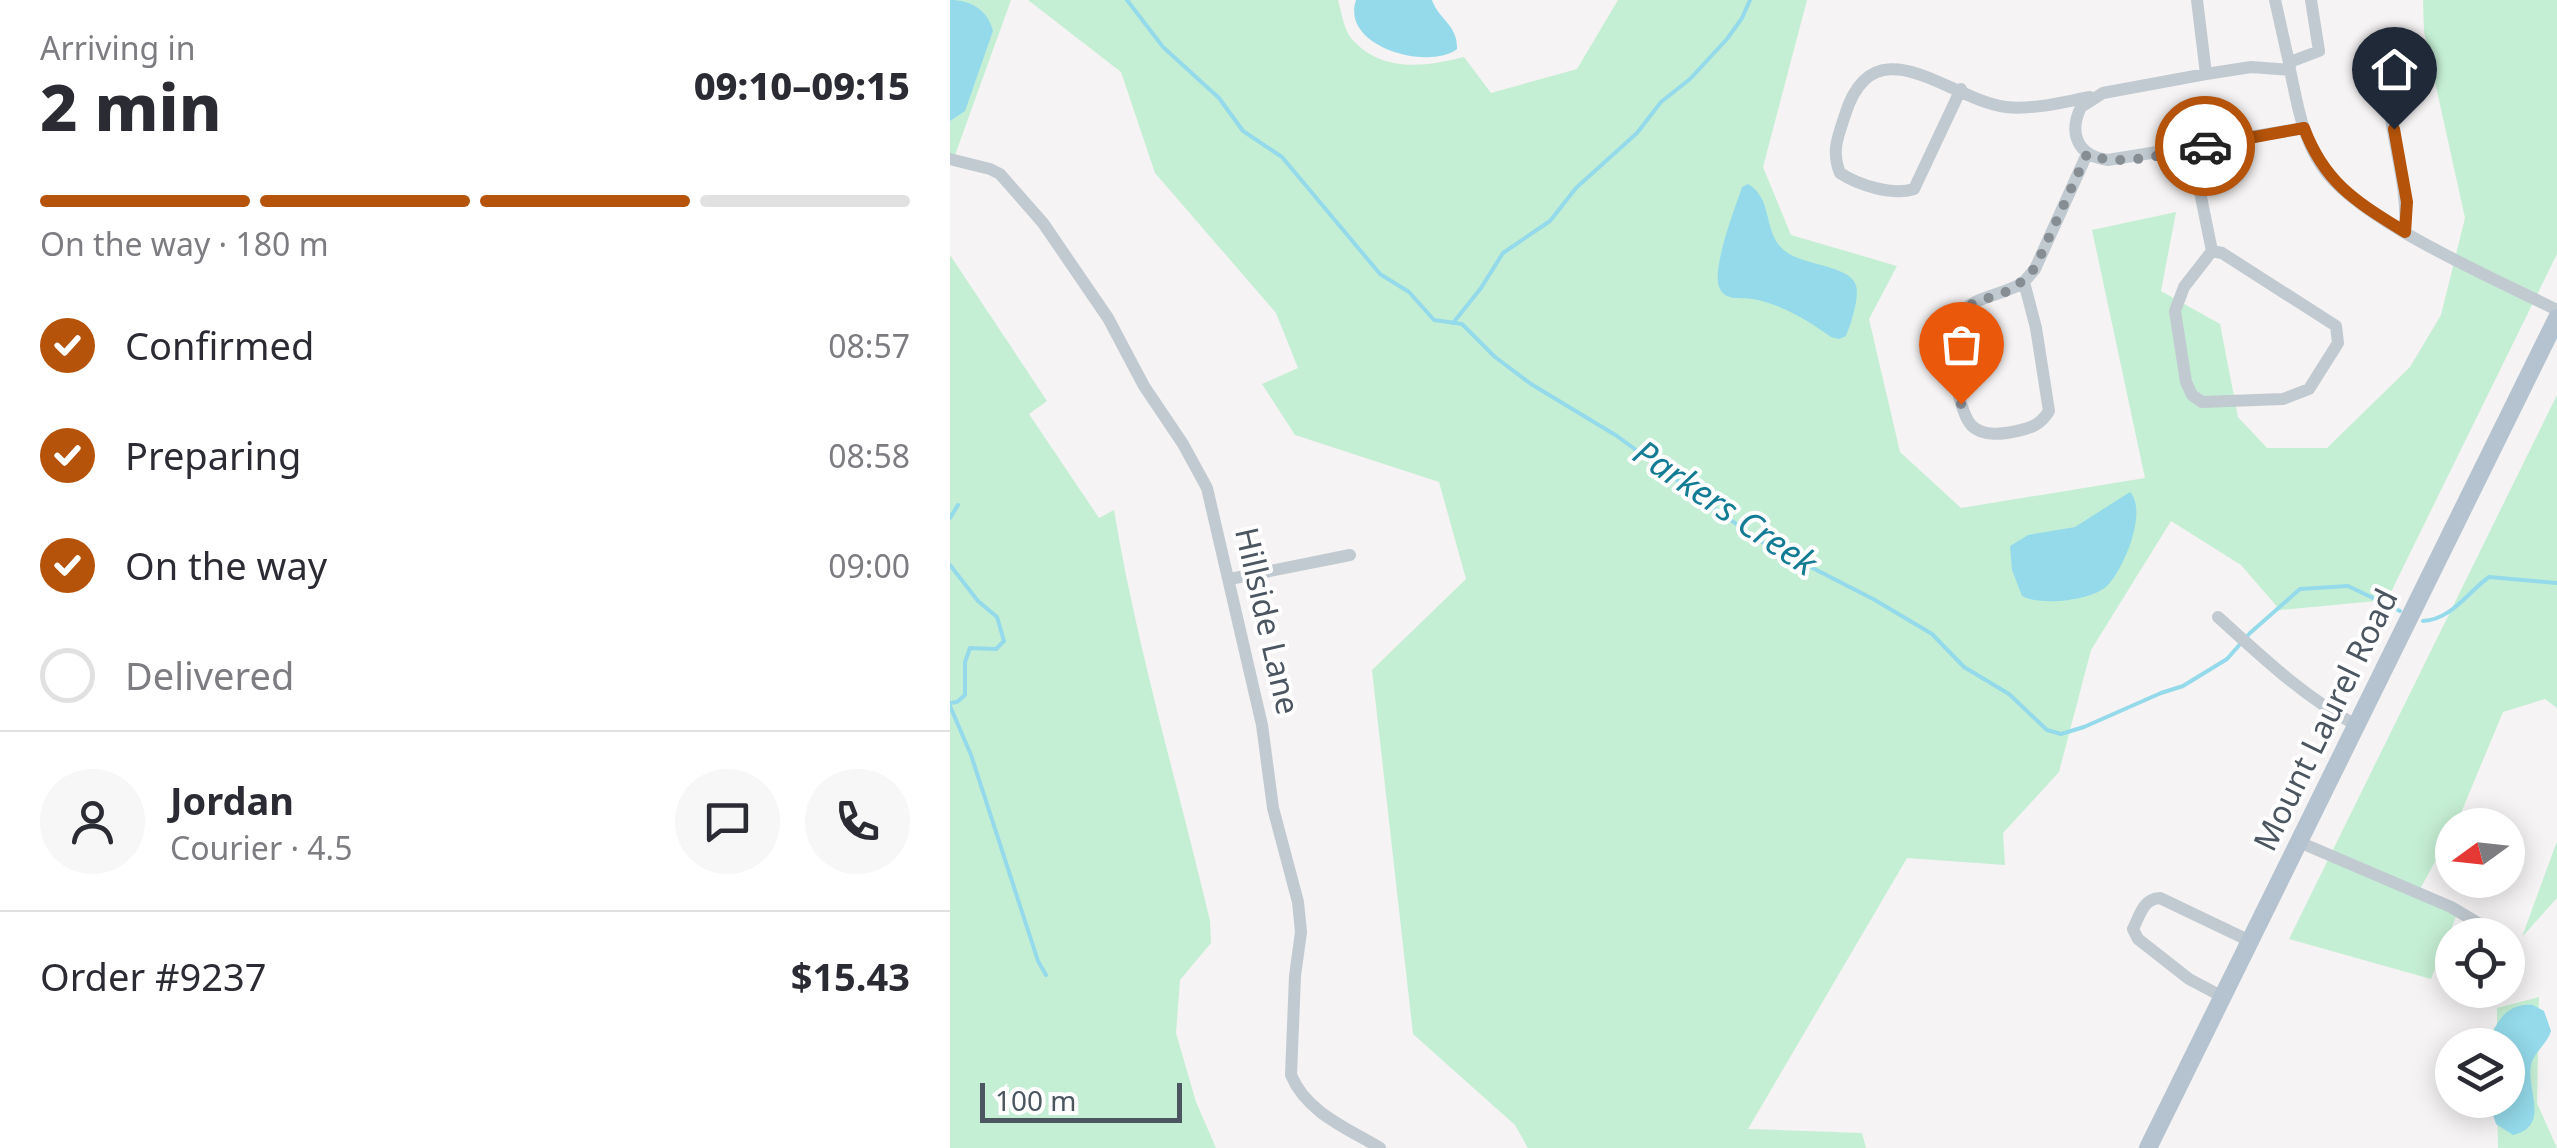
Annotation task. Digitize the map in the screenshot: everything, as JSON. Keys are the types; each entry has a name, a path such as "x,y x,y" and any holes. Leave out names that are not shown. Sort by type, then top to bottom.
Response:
{"main road":[{"name":"Mount Laurel Road","path":"2148,1148 2557,318"}],"street":[{"path":"2197,0 2206,74"},
{"path":"2275,0 2304,128 2332,181 2405,232 2557,310"},
{"path":"1961,90 1914,188 1903,192 1852,180 1840,173 1834,152 1848,106 1868,76 1902,68 1961,90 1990,104 2018,108 2251,67 2290,66 2320,52 2312,0"},
{"path":"2389,70 2389,106 2407,202 2405,232"},
{"path":"2097,96 2081,106 2076,118 2076,143 2095,158 2123,159 2304,128"},
{"path":"2191,148 2212,252"},
{"path":"2024,282 2045,372 2049,411 2033,427 1994,434 1982,432 1973,427 1961,404 1952,346 1956,320 1962,310 1974,303 2024,282 2035,268 2087,154"},
{"name":"Hillside Lane","path":"950,159 990,168 1005,178 1043,223 1108,318 1144,386 1202,478 1230,579 1264,736 1273,808 1300,917 1291,1075 1315,1108 1380,1148"},
{"path":"2212,252 2222,253 2336,326 2338,343 2309,389 2283,399 2202,402 2192,395 2186,382 2175,310 2184,287 2212,252"},
{"path":"1230,579 1350,555"},
{"path":"2218,616 2285,678 2356,725"},
{"path":"2299,842 2469,918"},
{"path":"2223,997 2189,979 2138,938 2133,929 2144,905 2160,898 2250,941"}],"green space":[{"path":"950,0 1011,0 955,155 950,156"},
{"path":"1028,0 1338,0 1351,38 1376,57 1419,65 1464,57 1491,93 1577,69 1618,0 1807,0 1763,167 1791,235 1897,266 1869,319 1900,452 1961,508 2145,478 2092,230 2176,212 2161,291 2220,324 2238,417 2267,448 2327,448 2410,367 2441,315 2465,218 2424,32 2423,0 2557,0 2557,254 2387,600 2280,610 2241,565 2171,521 2091,650 2059,772 2003,833 2005,865 1907,858 1748,1129 1862,1133 1866,1148 1528,1148 1515,1125 1413,1034 1372,670 1466,579 1439,482 1295,435 1262,384 1298,368 1276,313 1155,173 1121,72"},
{"path":"950,255 1047,401 1029,414 1099,518 1114,510 1146,665 1210,921 1211,943 1180,980 1176,1033 1196,1102 1216,1148 950,1148"},
{"path":"2557,395 2557,708 2545,699 2503,712 2463,808 2435,808 2435,862 2420,889 2457,914 2455,918 2435,918 2435,969 2431,979 2289,939"},
{"path":"2556,844 2557,898 2525,934 2525,929"},
{"path":"2539,997 2537,1103 2557,1148 2498,1148 2497,1118 2525,1118 2525,1028 2497,1028 2497,1008 2525,1008 2525,1001"}],"water":[{"path":"950,0 978,8 993,31 965,111 950,121"},
{"path":"1356,0 1432,0 1451,28 1457,49 1427,57 1390,50 1361,31 1355,17"},
{"path":"1748,184 1762,198 1773,235 1785,251 1843,272 1855,283 1856,301 1846,336 1831,337 1785,309 1753,299 1729,297 1722,292 1718,278 1721,252 1742,187"},
{"path":"2130,492 2136,512 2132,540 2107,586 2090,595 2065,600 2041,601 2022,596 2012,570 2010,546 2028,535 2075,527"},
{"path":"2525,1005 2544,1011 2551,1031 2531,1065 2531,1124 2513,1135 2496,1124 2494,1118 2525,1118 2525,1028 2495,1028 2509,1011"}],"waterway":[{"name":"Parkers Creek","path":"1127,0 1163,47 1219,98 1243,131 1282,157 1380,274 1409,292 1434,320 1462,324 1495,357 1531,384 1617,436 1758,540 1932,634 1964,667 2009,694 2047,730 2061,734 2084,727 2183,686 2227,659 2300,589 2348,586 2400,611"},
{"path":"1453,323 1503,253 1550,221 1576,188 1637,133 1661,102 1690,79 1727,39 1750,0"},
{"path":"950,518 958,505"},
{"path":"950,565 978,601 997,617 1004,641 996,649 970,648 965,662 965,695 950,703"},
{"name":"Parkers Creek","path":"2423,621 2451,611 2489,577 2557,583"},
{"path":"950,706 971,755 1038,961 1046,975"}],"way so far":[{"path":"1961,404 1952,346 1956,320 1962,310 1974,303 2024,282 2035,268 2072,193 2087,154 2108,160 2123,159 2205,146"}],"route":[{"path":"2205,146 2304,128 2332,181 2405,232 2407,202 2394,129"}]}
